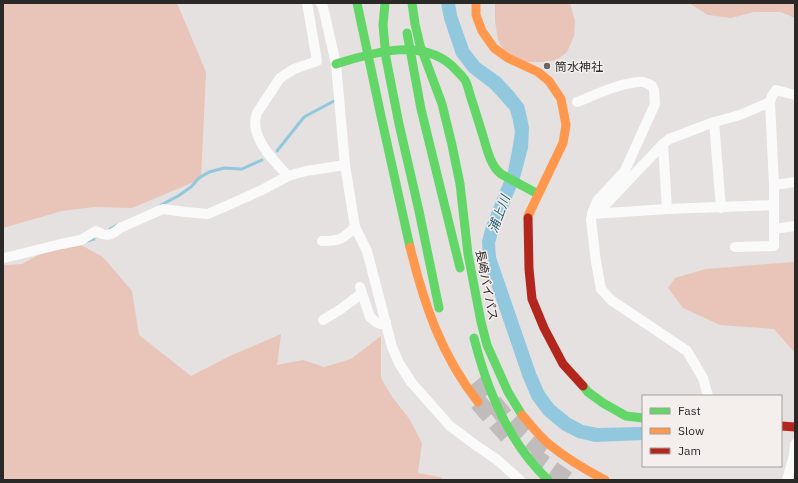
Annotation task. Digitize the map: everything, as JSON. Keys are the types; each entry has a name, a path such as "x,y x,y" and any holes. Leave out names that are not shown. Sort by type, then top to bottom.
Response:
{"main road":[{"path":"349,3 364,77"},
{"path":"358,3 381,120 417,274 430,316 446,353 455,370 478,402"},
{"path":"363,3 386,111 423,261 441,311 386,60 382,32 385,3"},
{"name":"長崎バイパス","path":"412,3 420,45 442,104 452,145 460,184 468,254 479,314 487,345 508,392 520,412 534,429 549,444 572,461 605,480"},
{"path":"476,3 476,15 482,32 494,48 508,58 538,72 549,82 561,99 566,125 563,143 528,216 529,269 532,299 544,328 563,364 588,392 603,403 626,416 642,418"},
{"name":"長崎バイパス","path":"406,26 422,109 461,276"},
{"path":"336,64 388,50 401,49 417,50 444,58 465,80 490,157 496,170 500,174 538,194"},
{"path":"410,282 424,316 446,353"},
{"name":"長崎バイパス","path":"473,332 482,367 503,421 516,442 532,463 548,480"},
{"path":"782,426 795,427"},
{"path":"549,456 588,480"}],"street":[{"path":"288,176 265,149 256,128 255,118 280,78 294,69 317,61 307,3"},
{"path":"321,3 336,64 345,166 355,227 367,251 392,347 399,363 411,382 450,426 496,459 520,480"},
{"path":"577,102 619,86 633,83 644,82 652,86 654,90 655,104 628,166 597,201 592,212 591,220 596,262 601,289 611,300 687,351 703,378 708,395"},
{"path":"735,247 774,246 774,185 770,102 776,90 795,95"},
{"path":"592,212 605,205 663,144 669,140 714,122 740,115 770,102"},
{"path":"714,122 720,208"},
{"path":"663,144 667,209"},
{"path":"4,258 81,240 96,231 106,235 111,235 120,228 163,209 208,214 262,190 288,176 306,171 345,166"},
{"path":"774,185 795,182"},
{"path":"592,212 774,205"},
{"path":"774,229 795,226"},
{"path":"322,241 337,241 346,236 355,227"},
{"path":"323,320 341,309 361,290 370,318 381,324 386,322"},
{"path":"788,480 795,451"}],"shaded area":[{"path":"3,3 177,3 206,72 201,179 132,208 94,207 62,211 3,228"},
{"path":"495,3 570,3 575,21 574,36 567,52 557,60 526,62 505,52 498,40 495,21"},
{"path":"689,3 795,3 795,18 781,12 754,12 731,18 708,15"},
{"path":"81,245 103,257 132,291 139,335 191,376 230,356 281,334 277,365 303,360 324,367 351,359 381,336 381,378 391,395 410,420 422,443 418,473 440,477 444,480 3,480 3,264 22,264 40,254"},
{"path":"795,262 795,353 774,329 720,325 683,308 668,288 675,278 706,269"}],"water":[{"name":"浦上川","path":"441,3 455,3 457,15 469,49 480,63 500,77 524,105 529,128 528,148 520,178 495,243 496,257 536,373 544,391 554,405 570,418 583,425 598,428 642,427 642,440 595,442 578,438 562,430 544,415 532,399 523,378 483,261 482,241 486,226 508,171 515,132 513,121 510,110 491,89 469,72 456,55 444,19"}],"waterway":[{"path":"277,151 304,117 334,101"},
{"path":"161,205 178,196 191,187 199,178 209,172 224,168 242,169 262,160"},
{"path":"110,229 117,225"},
{"path":"87,241 94,239"}],"tunnel":[{"path":"476,381 506,418 549,456"},
{"path":"478,402 510,438"},
{"path":"530,454 567,480"}],"traffic: fast":[{"path":"357,3 410,247"},
{"path":"385,3 383,25 386,58 439,308"},
{"path":"412,3 420,45 442,104 452,145 460,184 468,254 487,345 508,392 522,415"},
{"path":"407,33 421,109 460,268"},
{"path":"336,64 367,55 400,50 416,50 431,53 445,60 466,82 494,166 501,174 538,194"},
{"path":"474,338 485,377 510,432 521,449 548,480"},
{"path":"583,386 588,392 603,403 626,416 642,418"}],"traffic: slow":[{"path":"476,3 476,15 482,31 494,48 508,58 538,72 549,81 561,99 566,125 563,143 528,218"},
{"path":"410,247 421,289 435,328 454,366 478,402"},
{"path":"522,415 542,438 556,450 605,480"}],"traffic: jam":[{"path":"528,218 529,269 532,299 544,328 563,364 583,386"},
{"path":"782,426 795,427"}],"place":[{"name":"筒水神社","path":"547,66"}]}
